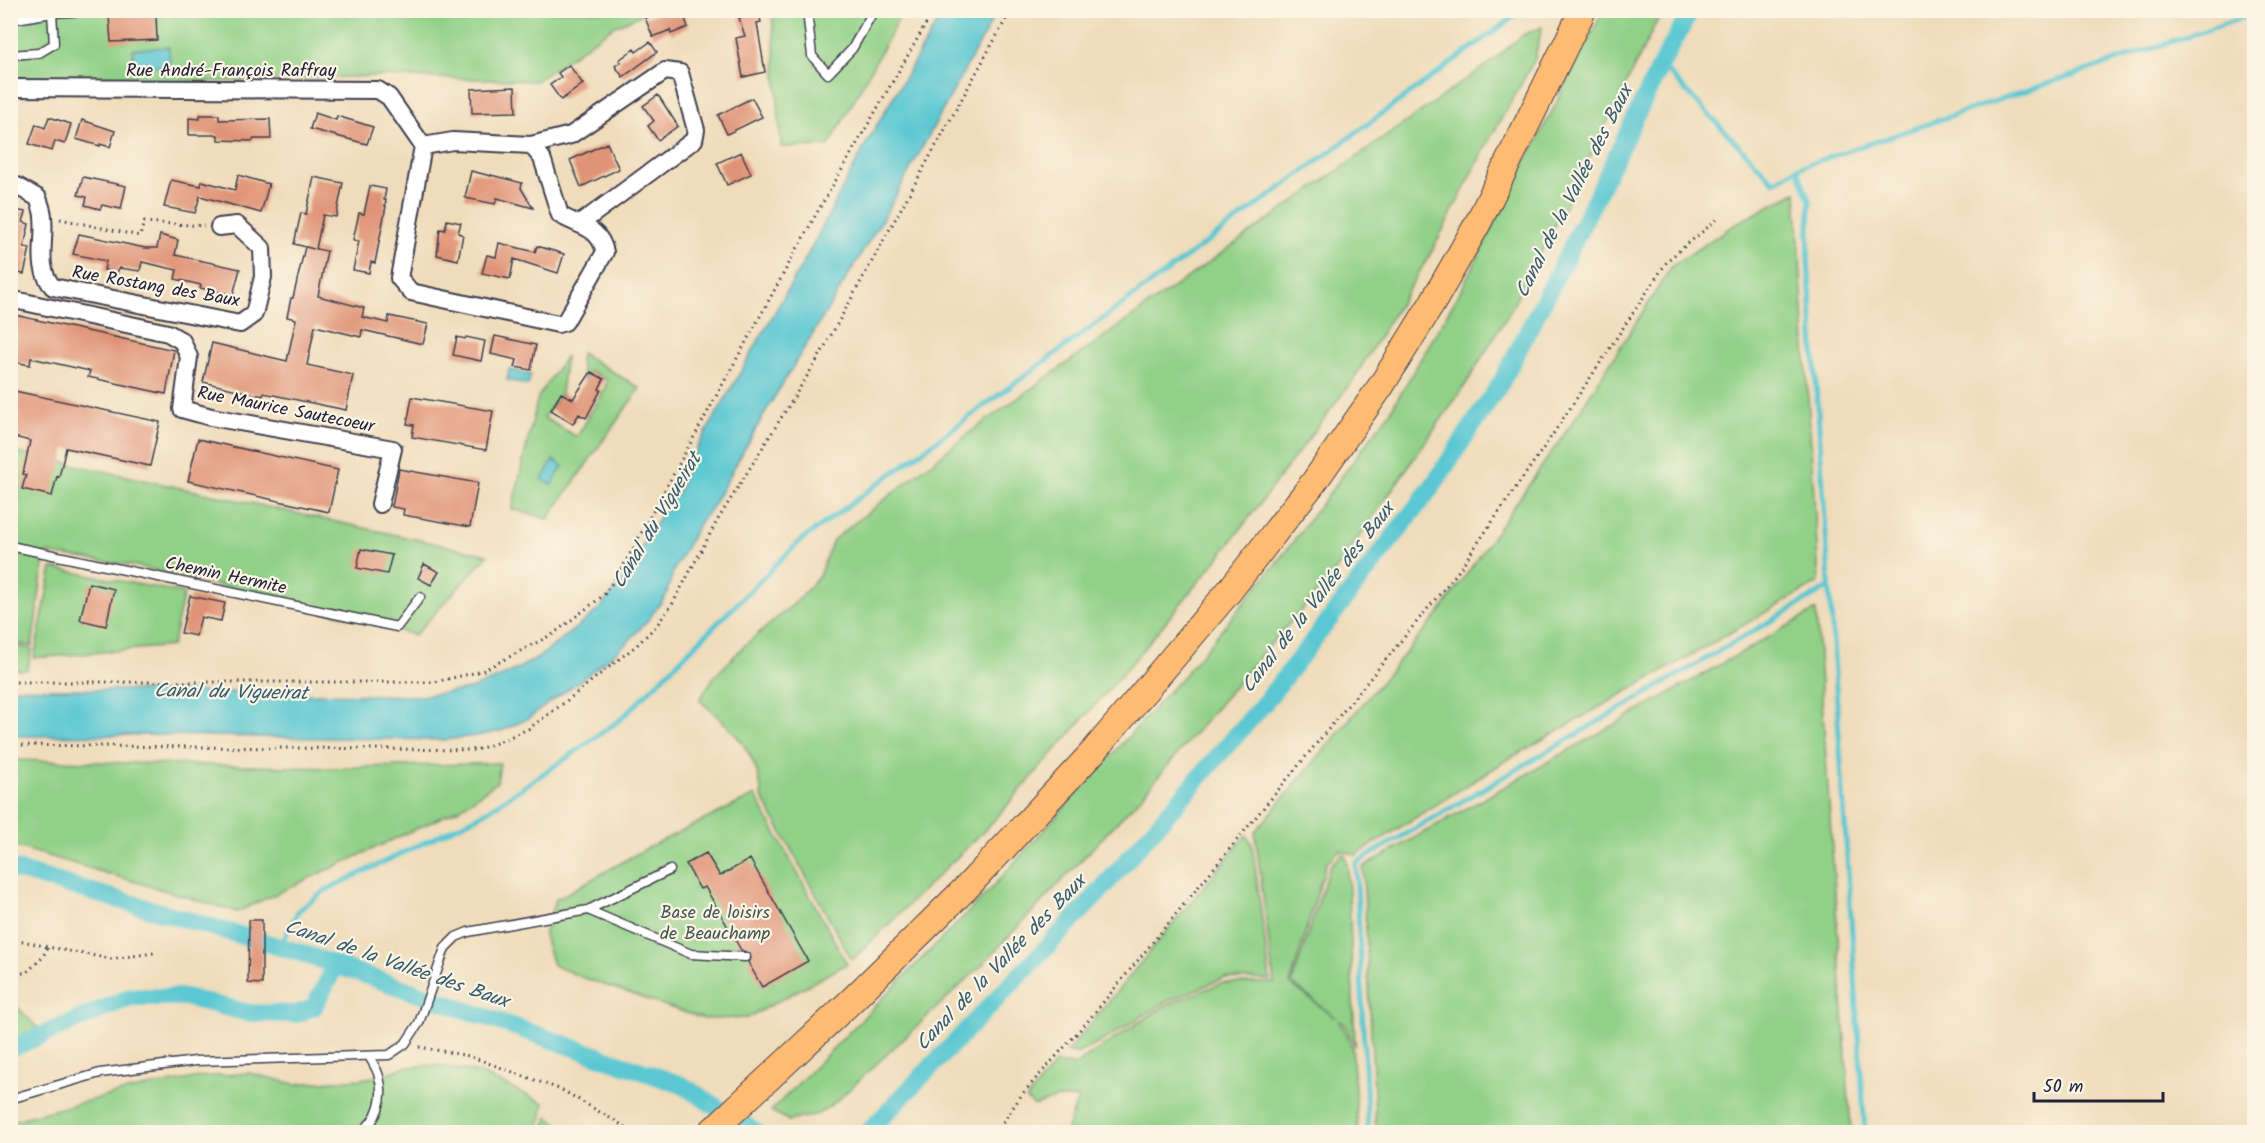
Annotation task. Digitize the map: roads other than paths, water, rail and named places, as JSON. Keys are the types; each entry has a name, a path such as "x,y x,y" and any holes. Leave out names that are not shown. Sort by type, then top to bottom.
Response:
{"main road":[{"path":"711,1132 967,887 1094,751 1194,634 1314,482 1381,386 1472,233 1552,77 1583,10"}],"street":[{"path":"531,145 542,158 560,214 580,223 602,239 605,252 565,322 558,324 411,292 399,278 423,146 453,141 531,145 571,135 665,71 680,73 696,130 694,140 580,223"},
{"name":"Rue André-François Raffray","path":"10,88 378,90 389,97 423,146"},
{"name":"Rue Rostang des Baux","path":"10,186 17,186 38,198 43,216 42,250 45,277 53,287 240,324 254,314 263,277 262,248 237,225 219,227"},
{"name":"Rue Maurice Sautecoeur","path":"10,299 168,333 182,341 189,357 182,409 212,417 393,450 380,504"}],"lane":[{"path":"10,20 52,13 107,10"},
{"path":"807,10 812,56 828,74 852,49 873,10"},
{"path":"10,55 39,53 54,44 52,13"},
{"name":"Chemin Hermite","path":"10,546 397,627 420,597"},
{"path":"10,1099 100,1073 196,1061 390,1055 405,1044 419,1023 445,948 456,937 468,932 588,910 670,870"},
{"path":"588,910 691,954 745,957"},
{"path":"361,1132 371,1125 382,1100 379,1076 369,1056"}],"water":[{"path":"944,11 997,11 888,210 769,406 713,505 697,527 673,572 666,596 627,643 586,676 527,719 504,730 446,740 156,735 11,736 11,688 421,696 470,689 538,658 598,610 618,587 665,507 679,491 684,471 808,254 868,140"},
{"path":"169,47 170,65 134,67 133,49"},
{"path":"509,369 531,375 528,385 507,380"},
{"path":"553,460 563,466 552,485 542,480"}],"waterway":[{"path":"280,947 298,911 326,890 483,814 621,719 800,541 1523,10"},
{"name":"Canal de la Vallée des Baux","path":"868,1132 1093,899 1267,700 1431,488 1502,381 1691,10"},
{"path":"1661,65 1774,182 1797,168 2254,14"},
{"path":"1797,168 1810,201 1808,259 1865,1132"},
{"path":"1368,1132 1356,863 1829,587"},
{"name":"Canal de la Vallée des Baux","path":"10,868 301,953 682,1085 756,1132"},
{"path":"10,1049 130,997 185,997 249,1013 297,1014 314,1007 336,965"}],"water label":[{"name":"Canal du Vigueirat","path":"656,520"},
{"name":"Canal du Vigueirat","path":"231,691"}],"park label":[{"name":"Base de loisirs de Beauchamp","path":"715,922"}]}
